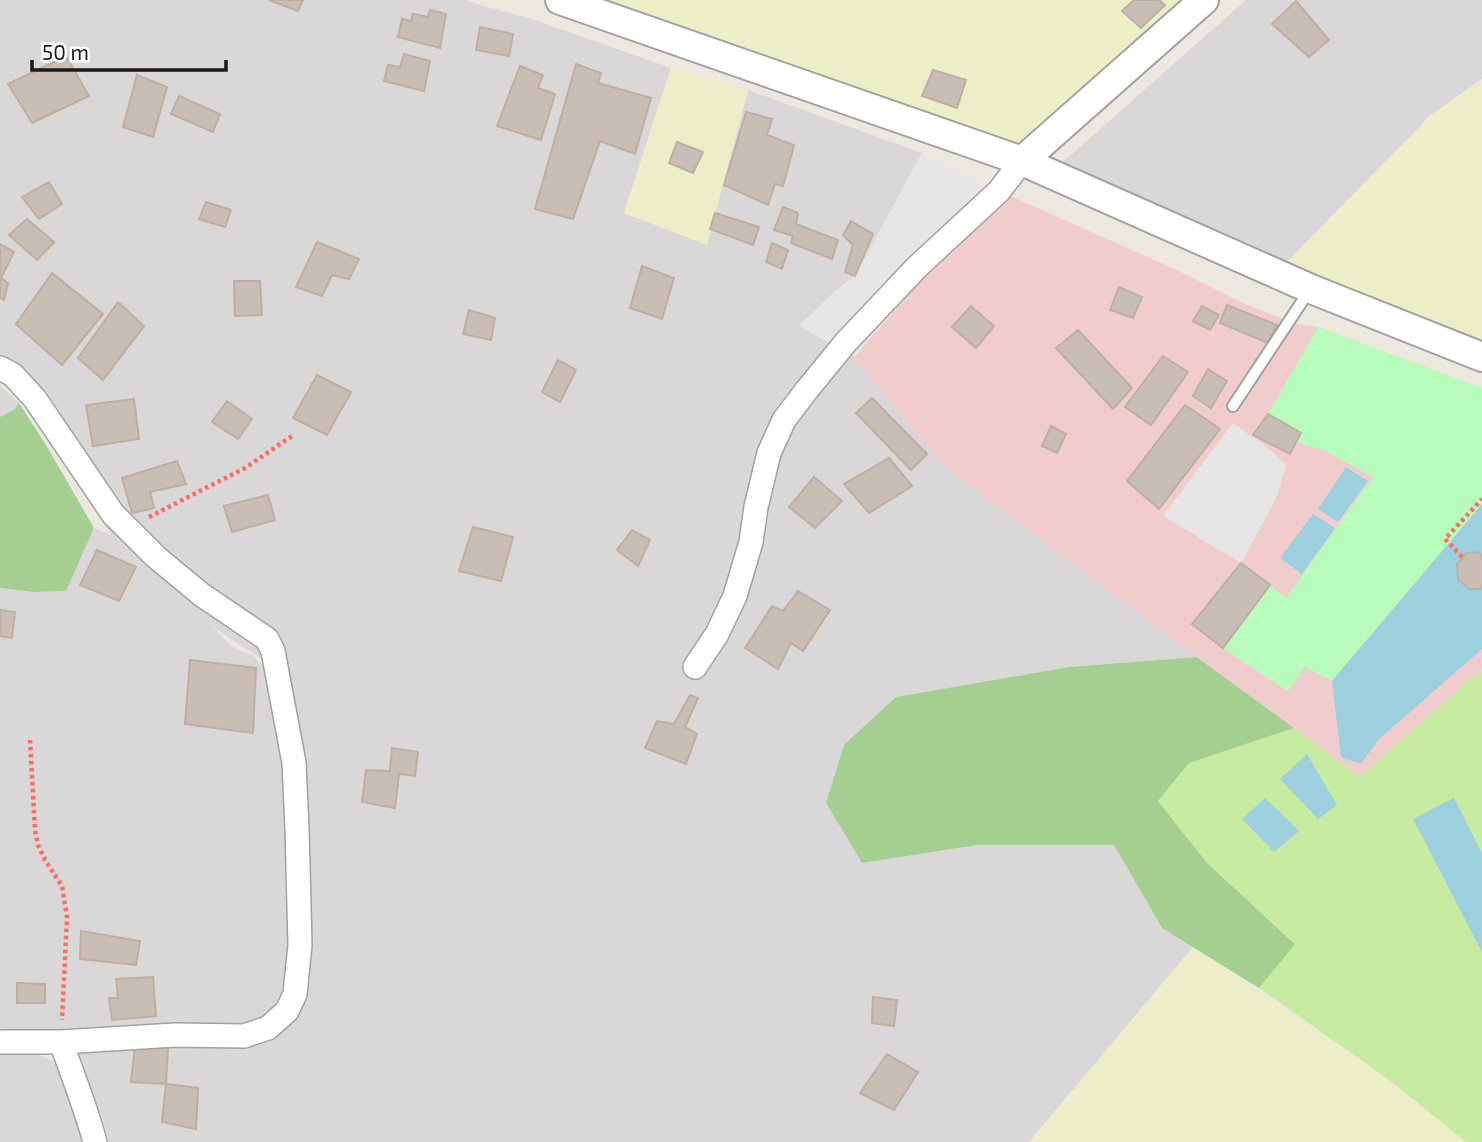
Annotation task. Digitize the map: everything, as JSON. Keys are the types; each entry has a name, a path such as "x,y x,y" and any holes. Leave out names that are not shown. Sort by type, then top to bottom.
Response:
{"street":[{"path":"560,0 595,5 1022,160 1311,289 1482,357"},
{"path":"695,667 717,634 735,596 751,542 769,453 784,420 846,341 918,267 999,191 1022,160 1204,0"},
{"path":"0,368 13,375 35,398 113,514 127,529 202,595 267,639 273,651 294,763 300,945 295,994 287,1011 268,1028 244,1036 175,1035 61,1042 0,1042"},
{"path":"61,1042 84,1102 95,1142"}],"lane":[{"path":"1233,406 1311,289"}],"path":[{"path":"127,529 244,468 292,436"},
{"path":"1462,557 1445,539 1482,499"},
{"path":"30,740 38,845 62,886 66,909 61,1042"}],"shaded area":[{"path":"0,0 467,0 532,19 671,68 624,213 707,244 748,90 922,153 855,276 833,293 800,326 854,357 943,465 1197,657 1069,667 896,697 844,746 826,803 862,863 977,845 1114,845 1162,928 1193,947 1029,1142 109,1142 103,1118 81,1079 99,1142 0,1142 0,1039 24,1049 8,1029 0,1028 0,588 33,592 66,591 94,528 111,535 77,483 88,479 42,389 0,356","holes":["210,625 263,660 281,693 254,656 233,647","27,1050 62,1051 75,1071"]},
{"path":"1246,0 1482,0 1482,79 1428,117 1279,289 1055,169"},
{"path":"922,153 999,191 854,357 799,326 855,276"},
{"path":"999,191 1175,269 1243,303 1293,323 1318,327 1482,388 1482,669 1359,776 943,465 854,357"},
{"path":"0,386 19,403 15,409 0,417"},
{"path":"1233,423 1268,448 1286,465 1276,499 1241,563 1163,516"}],"green space":[{"path":"554,0 1197,0 1022,160"},
{"path":"671,68 748,90 707,245 624,213"},
{"path":"1482,79 1482,341 1276,273 1429,117"},
{"path":"1318,327 1482,388 1482,504 1332,681 1305,667 1288,691 1223,648 1270,585 1286,598 1373,477 1325,451 1296,442 1300,433 1268,414"},
{"path":"19,403 94,528 66,591 33,592 0,588 0,417 15,409"},
{"path":"1197,657 1294,728 1189,763 1158,801 1207,863 1295,944 1259,988 1162,928 1114,845 977,845 862,863 826,803 844,745 896,697 1069,667"},
{"path":"1482,669 1482,1142 1466,1142 1388,1079 1259,988 1295,943 1207,863 1158,801 1189,763 1294,728 1359,776"},
{"path":"1193,947 1388,1079 1466,1142 1029,1142"}],"water":[{"path":"1346,467 1368,481 1338,522 1318,509"},
{"path":"1482,504 1482,649 1379,739 1361,764 1341,757 1332,681"},
{"path":"1313,514 1335,528 1302,574 1280,558"},
{"path":"1307,754 1337,805 1318,819 1280,779"},
{"path":"1265,798 1299,831 1274,852 1242,819"},
{"path":"1454,798 1482,853 1482,952 1413,819"}],"building":[{"path":"269,0 303,0 298,11"},
{"path":"1134,0 1159,0 1165,5 1141,28 1122,11"},
{"path":"1296,1 1329,40 1309,57 1272,24"},
{"path":"430,10 446,14 440,48 398,37 402,19 411,21 413,14 428,17"},
{"path":"480,27 513,34 509,56 476,50"},
{"path":"404,54 430,61 424,91 384,81 388,65 400,67"},
{"path":"66,56 89,96 32,123 8,84"},
{"path":"576,64 601,73 598,83 651,98 635,154 600,141 573,219 535,209"},
{"path":"520,66 543,75 538,88 555,94 541,140 497,126"},
{"path":"933,70 966,80 957,108 922,96"},
{"path":"137,75 167,87 153,137 123,127"},
{"path":"179,96 220,114 213,132 171,114"},
{"path":"746,112 772,119 767,135 794,145 783,186 775,184 768,205 724,185"},
{"path":"677,142 703,152 693,173 669,163"},
{"path":"49,182 62,204 39,219 22,197"},
{"path":"206,202 231,210 225,227 199,219"},
{"path":"783,207 798,213 796,224 838,240 832,259 791,243 793,236 774,230"},
{"path":"715,213 759,227 753,245 710,229"},
{"path":"27,219 54,242 37,260 9,235"},
{"path":"851,221 873,234 855,276 845,272 853,245 843,235"},
{"path":"317,242 359,259 349,279 332,275 322,296 296,287"},
{"path":"772,243 788,250 782,269 766,262"},
{"path":"0,244 14,252 1,278 8,283 4,300 0,298"},
{"path":"642,266 674,278 662,319 630,308"},
{"path":"52,273 103,314 62,365 16,324"},
{"path":"234,281 260,281 262,315 235,316"},
{"path":"1119,287 1142,297 1133,318 1110,310"},
{"path":"118,302 144,326 103,380 78,358"},
{"path":"1227,305 1277,325 1268,343 1220,323"},
{"path":"971,306 994,326 976,348 952,327"},
{"path":"1202,306 1219,315 1210,330 1193,321"},
{"path":"469,310 495,318 491,340 463,334"},
{"path":"1078,330 1132,388 1113,409 1056,348"},
{"path":"1163,356 1188,372 1151,425 1125,407"},
{"path":"558,360 576,370 560,402 542,392"},
{"path":"1208,369 1227,381 1211,408 1193,396"},
{"path":"317,375 351,392 327,435 293,418"},
{"path":"872,398 927,454 911,470 856,413"},
{"path":"134,399 139,439 93,446 86,405"},
{"path":"227,401 252,419 238,439 212,422"},
{"path":"1185,405 1220,429 1159,509 1127,481"},
{"path":"1268,414 1301,433 1290,454 1253,435"},
{"path":"1051,426 1066,434 1057,453 1042,446"},
{"path":"889,458 912,486 869,513 844,484"},
{"path":"177,461 186,484 150,492 154,508 132,513 122,478"},
{"path":"814,477 842,501 815,528 789,507"},
{"path":"268,495 275,520 232,532 224,506"},
{"path":"473,527 513,537 501,581 459,571"},
{"path":"632,530 650,540 638,566 617,550"},
{"path":"97,550 136,567 119,601 80,585"},
{"path":"1477,552 1482,555 1482,589 1469,589 1458,579 1457,564 1467,553"},
{"path":"1241,563 1270,585 1223,648 1192,624"},
{"path":"798,591 830,610 803,651 791,643 778,669 745,648 772,606 783,611"},
{"path":"0,610 15,612 12,638 0,636"},
{"path":"190,660 256,668 253,733 185,724"},
{"path":"690,695 698,698 685,727 697,734 686,764 645,748 657,721 674,724"},
{"path":"392,748 418,752 415,776 399,774 395,808 362,802 366,770 390,771"},
{"path":"81,931 140,941 136,965 80,959"},
{"path":"153,977 156,1016 112,1020 109,998 118,998 116,979"},
{"path":"17,983 45,984 45,1003 17,1003"},
{"path":"873,997 897,1000 894,1026 872,1023"},
{"path":"135,1046 168,1047 166,1084 131,1082"},
{"path":"887,1054 918,1072 894,1110 860,1093"},
{"path":"166,1084 198,1088 196,1129 162,1122"}]}
